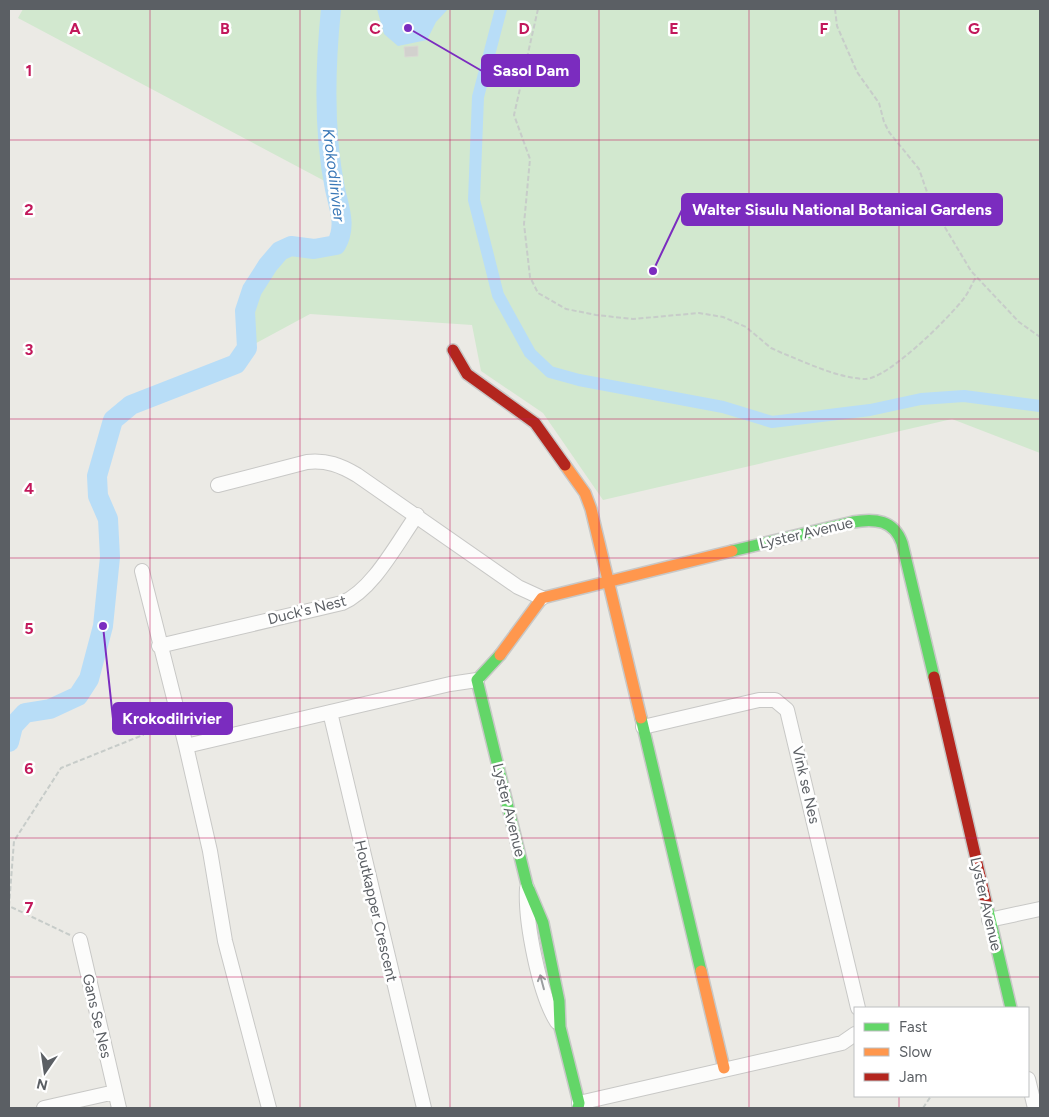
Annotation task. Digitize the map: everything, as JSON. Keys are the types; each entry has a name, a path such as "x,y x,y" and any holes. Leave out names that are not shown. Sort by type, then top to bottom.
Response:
{"street":[{"path":"453,350 467,374 535,423 585,493 592,509 724,1068"},
{"path":"186,746 450,684 477,680 493,665 542,598 518,587 351,471 321,460 218,485"},
{"name":"Duck's Nest","path":"159,646 342,603 353,598 371,580 417,516"},
{"name":"Lyster Avenue","path":"542,598 609,580 866,519 885,522 898,533 906,557 1011,1007"},
{"path":"142,570 210,851 219,917 269,1108"},
{"name":"Lyster Avenue","path":"477,680 527,885 528,923 536,961 548,1003 560,1026 578,1106"},
{"name":"Vink se Nes","path":"643,727 759,700 775,700 787,710 858,1007"},
{"name":"Houtkapper Crescent","path":"330,712 424,1108"},
{"path":"990,920 1040,909"},
{"name":"Gans Se Nes","path":"80,940 119,1108"},
{"path":"578,1106 724,1068 842,1043 854,1035"},
{"path":"1029,1083 1035,1108"},
{"path":"44,1108 115,1092"}],"path":[{"path":"538,9 514,115 530,159 524,224 530,277 538,293 551,302 577,312 633,319 699,313 723,317 746,327 776,350 850,376 867,379 890,369 928,336 965,298 976,278"},
{"path":"834,9 837,26 857,72 879,103 884,122 890,132 919,169 927,192 940,219 976,278 1019,322 1040,337"},
{"path":"80,940 9,906 14,842 61,768 143,735 172,694"},
{"path":"923,1108 930,1097"}],"green space":[{"path":"23,9 1040,9 1040,453 952,419 603,500 543,413 481,371 472,325 310,314 247,348 242,317 252,290 280,251 299,247 337,245 342,227 334,186 18,18"}],"water":[{"path":"377,9 448,9 436,22 427,40 398,46 384,34"}],"building":[{"path":"418,46 418,56 405,57 404,47"}],"waterway":[{"name":"Krokodilrivier","path":"9,742 13,726 25,713 50,709 78,696 89,679 103,626 110,557 108,519 98,496 97,476 113,420 131,405 236,364 247,348 245,311 252,290 268,265 280,251 291,246 314,249 336,245 342,224 328,144 326,99 331,9"},
{"path":"501,9 478,97 474,200 498,295 530,353 550,372 579,380 723,407 772,422 870,410 921,399 964,396 1040,406"}],"traffic: fast":[{"path":"732,551 853,522 869,520 889,525 899,535 902,543 934,677"},
{"path":"500,655 477,680 527,885 543,923 559,1001 560,1027 579,1103 578,1108"},
{"path":"641,718 701,971"},
{"path":"986,902 1011,1007"}],"traffic: slow":[{"path":"565,465 585,493 591,509 641,718"},
{"path":"500,655 542,598 732,551"},
{"path":"701,971 724,1068"}],"traffic: jam":[{"path":"453,350 467,374 535,423 565,465"},
{"path":"934,677 986,902"}],"place":[{"name":"Sasol Dam","path":"408,28"},
{"name":"Walter Sisulu National Botanical Gardens","path":"653,271"},
{"name":"Krokodilrivier","path":"103,626"}]}
